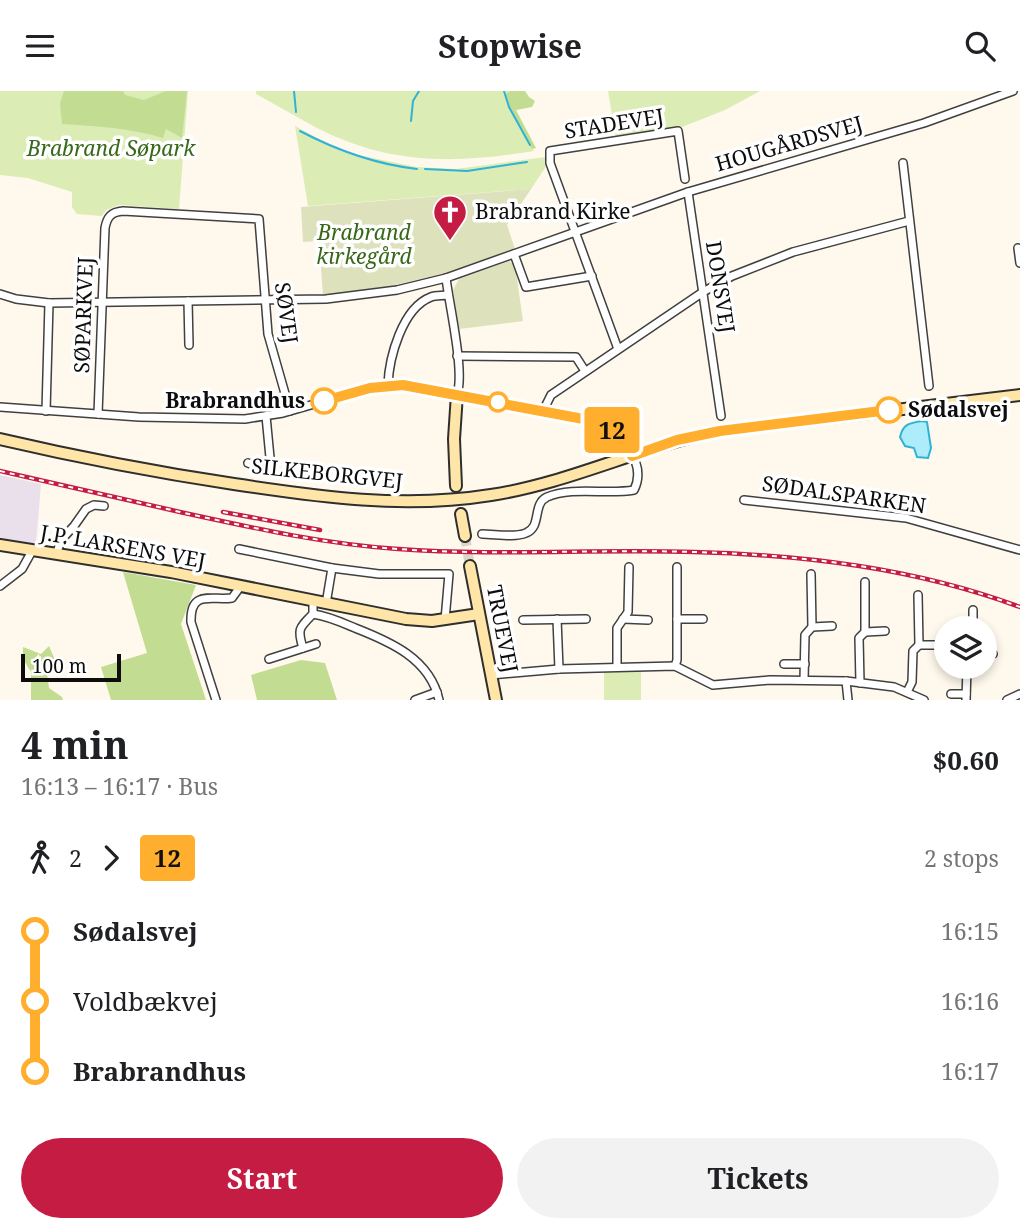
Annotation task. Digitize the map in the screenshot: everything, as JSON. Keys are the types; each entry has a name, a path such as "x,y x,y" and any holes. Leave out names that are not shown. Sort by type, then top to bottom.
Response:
{"main road":[{"path":"456,486 454,439 457,394"},
{"name":"SILKEBORGVEJ","path":"0,439 100,462 320,497 386,502 440,501 494,495 571,477 677,440 720,431 1020,395"},
{"path":"461,514 465,536"},
{"name":"J.P. LARSENS VEJ","path":"0,545 150,568 406,619 445,619 479,614"},
{"name":"TRUEVEJ","path":"470,566 496,700"}],"street":[{"name":"HOUGÅRDSVEJ","path":"0,294 49,303 326,299 362,296 446,278 688,192 924,123 1013,91"},
{"name":"STADEVEJ","path":"575,233 550,163 550,151 678,131 685,179"},
{"path":"902,163 929,386"},
{"name":"DONSVEJ","path":"688,192 721,416"},
{"name":"SØVEJ","path":"108,217 122,211 259,219 268,334 290,411"},
{"name":"SØPARKVEJ","path":"98,414 105,228 108,217"},
{"path":"543,411 551,395 703,292 732,276 793,252 909,221"},
{"path":"575,233 618,349"},
{"path":"1018,248 1020,263"},
{"path":"514,254 526,287 592,276"},
{"path":"446,278 457,356 457,394"},
{"path":"388,385 391,354 406,322 427,299 448,295"},
{"path":"188,300 189,345"},
{"path":"46,411 49,303"},
{"path":"457,356 576,357 585,371"},
{"path":"0,407 223,420 290,411 388,385 457,394 603,425 624,441 636,469 634,491 564,493 547,497 540,503 535,525 530,531 520,534 482,534"},
{"path":"708,388 717,387"},
{"path":"248,463 265,470 271,468 266,416"},
{"name":"SØDALSPARKEN","path":"744,500 906,518 1020,550"},
{"path":"56,554 62,539 86,509 94,505 104,506"},
{"path":"239,548 332,568 379,574 449,574 445,619"},
{"path":"0,586 22,569 32,551"},
{"path":"617,667 617,628 628,612 629,567"},
{"path":"675,666 677,567"},
{"path":"326,604 332,568"},
{"path":"804,680 805,635 812,627 811,574"},
{"path":"865,582 865,632"},
{"name":"J.P. LARSENS VEJ","path":"216,700 191,622 191,612 201,599 213,596 232,598 240,587"},
{"path":"918,595 919,645"},
{"path":"303,648 299,637 300,627 313,614 313,601"},
{"path":"973,610 973,616"},
{"path":"313,614 343,623 398,646 415,659 438,696 415,700"},
{"path":"557,619 559,669"},
{"path":"523,620 586,619"},
{"path":"623,619 648,620"},
{"path":"677,619 703,619"},
{"path":"812,627 832,626"},
{"path":"859,683 859,638 865,632 885,631"},
{"path":"269,659 316,644"},
{"path":"907,691 912,682 913,651 919,645 934,645"},
{"path":"784,664 805,664"},
{"path":"491,675 559,669 675,666 713,685 804,680 846,681 907,691 924,700"},
{"path":"951,694 966,697 967,679"},
{"path":"846,681 848,700"},
{"path":"1007,700 1020,694"}],"shaded area":[{"path":"0,475 41,484 36,544 0,538"}],"green space":[{"name":"Brabrand Søpark","path":"0,91 188,91 179,209 119,205 106,210 102,216 77,214 72,207 72,192 28,178 0,175"},
{"path":"64,91 123,91 125,95 144,100 166,91 187,91 182,138 166,129 163,138 126,130 62,124 60,103"},
{"path":"256,91 510,91 509,107 534,151 450,159 397,155 344,140 317,128 256,94"},
{"path":"510,91 525,91 535,101 532,107 516,110 536,148 532,149 509,107 505,95"},
{"path":"608,91 760,91 725,110 682,127 616,138"},
{"path":"295,126 343,152 417,167 456,169 546,157 547,165 531,189 308,206"},
{"name":"Brabrand kirkegård","path":"531,189 507,225 515,249 441,274 386,287 323,295 319,241 303,242 301,207"},
{"name":"Brabrand kirkegård","path":"509,261 515,265 523,321 459,329 453,290 459,279"},
{"path":"123,572 196,585 181,624 206,700 111,700 101,667 147,653"},
{"path":"49,646 58,667 47,673 49,688 63,700 31,700 31,672 23,659 23,647 41,654"},
{"path":"301,660 325,663 337,700 257,700 251,675"},
{"path":"641,669 641,700 604,700 604,670"}],"water":[{"path":"927,422 931,448 928,458 917,457 914,448 905,446 900,437 907,425"}],"waterway":[{"path":"294,91 296,112"},
{"path":"411,121 413,101 419,91"},
{"path":"504,91 509,107 530,145"},
{"path":"300,131 357,156 417,169"},
{"path":"425,169 467,171 527,162"}],"tunnel":[{"path":"465,536 470,566"}],"railway":[{"path":"0,471 234,524 343,543 435,551 657,551 777,556 900,573 940,582 1020,607"},
{"path":"223,512 320,530"}],"bus line":[{"name":"12","path":"324,401 388,385 431,389 594,421 616,433 632,456 677,440 720,431 889,410"}],"place":[{"name":"Brabrand Kirke","path":"450,242"},
{"name":"Brabrandhus","path":"324,401"},
{"name":"Sødalsvej","path":"889,410"}]}
